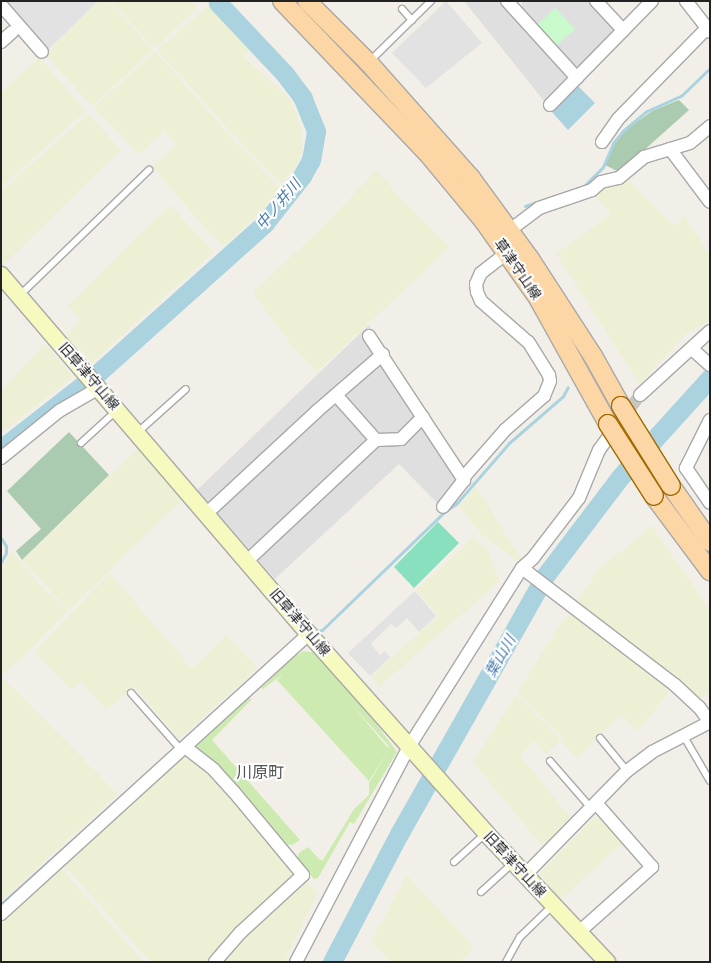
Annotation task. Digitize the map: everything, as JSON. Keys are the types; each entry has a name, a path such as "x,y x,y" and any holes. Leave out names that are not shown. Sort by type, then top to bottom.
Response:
{"main road":[{"name":"草津守山線","path":"282,1 429,155 483,220 538,298 608,432 710,571"},
{"name":"草津守山線","path":"307,1 368,62 471,178 510,230 593,356 621,406 671,486 710,542"}],"street":[{"path":"596,1 624,30"},
{"path":"550,105 652,1"},
{"path":"602,142 618,119 708,30 686,1"},
{"path":"511,3 577,78"},
{"path":"1,5 42,52"},
{"path":"1,42 12,32"},
{"path":"510,230 539,208 592,190 601,182 619,178 644,157 690,143 710,126"},
{"path":"670,149 710,202"},
{"path":"443,507 463,483 463,478 505,430 544,396 550,381 549,375 528,342 481,301 477,292 476,284 481,273 507,253"},
{"name":"旧草津守山線","path":"1,275 138,432 310,634 486,833 607,962"},
{"path":"640,395 710,331"},
{"path":"369,336 383,354 463,478"},
{"path":"692,349 710,365"},
{"path":"207,513 317,410 337,396 383,354"},
{"path":"1,458 59,411 99,388"},
{"path":"337,396 376,440"},
{"path":"247,561 376,440 401,439 423,417"},
{"path":"710,420 686,468 710,503"},
{"path":"296,962 411,747 522,568 533,558 579,498 608,432"},
{"path":"522,568 568,601 675,685 699,707 710,722 652,752 627,771 526,874"},
{"path":"1,914 310,634"},
{"path":"183,748 214,770 303,875 240,932 215,962"},
{"path":"578,932 652,867 593,805"}],"lane":[{"path":"368,62 431,1"},
{"path":"402,9 412,20"},
{"path":"20,295 149,170"},
{"path":"138,432 186,389"},
{"path":"81,444 118,409"},
{"path":"131,693 183,748"},
{"path":"683,735 710,781"},
{"path":"600,738 627,771"},
{"path":"550,761 593,805"},
{"path":"454,862 486,833"},
{"path":"481,892 514,862"},
{"path":"506,962 520,937 553,905"}],"shaded area":[{"path":"1,1 98,1 45,53"},
{"path":"446,1 482,43 426,88 392,53"},
{"path":"464,1 500,1 566,73 566,83 544,101"},
{"path":"522,1 590,1 612,25 612,35 582,67 572,66 555,46 575,29 536,26 522,11"},
{"path":"369,325 473,482 453,504 440,506 399,464 275,579 197,490"},
{"path":"415,591 436,616 419,632 407,618 396,628 391,624 371,644 380,655 385,651 390,657 370,676 348,653"}],"green space":[{"path":"99,1 108,1 153,50 92,106 45,54"},
{"path":"110,1 190,1 197,8 155,48"},
{"path":"210,5 251,48 244,57 288,97 297,114 302,134 302,152 296,167 281,184 251,154 157,50"},
{"path":"555,8 575,29 555,46 536,26"},
{"path":"155,51 240,147 280,188 262,210 226,245 222,245 197,219 153,167 177,144 165,131 139,154 94,108"},
{"path":"39,57 86,111 1,187 1,93"},
{"path":"679,100 689,110 642,152 619,172 605,165 614,143 624,131 652,111"},
{"path":"88,114 121,150 3,265 1,262 1,191"},
{"path":"377,170 397,194 450,247 317,372 294,348 253,293 320,229"},
{"path":"628,180 674,226 685,216 710,256 710,320 686,334 640,384 556,254 611,214 595,196 603,189"},
{"path":"170,205 214,252 92,363 66,336 80,320 68,305"},
{"path":"45,343 73,377 1,433 1,390"},
{"path":"69,432 109,475 22,560 16,551 41,529 7,491"},
{"path":"139,447 183,499 69,610 22,561"},
{"path":"476,486 521,559 519,561 482,535 459,506"},
{"path":"438,522 459,543 414,588 394,567"},
{"path":"651,525 710,610 710,692 698,702 576,603 600,567 632,543"},
{"path":"474,537 487,549 500,581 379,687 371,676 438,616 416,590"},
{"path":"12,551 40,585 68,611 22,658 1,676 1,568"},
{"path":"110,573 192,669 226,635 258,668 179,739 135,687 106,710 81,682 72,690 34,652"},
{"path":"578,612 673,687 638,731 621,715 577,758 563,744 565,740 517,693 560,624 571,614"},
{"path":"304,651 317,653 352,691 397,752 354,824 350,822 318,878 314,879 297,861 299,853 308,847 320,860 323,860 354,809 369,795 369,783 389,749 369,781 277,680 283,674 263,689 261,688 292,658","holes":["350,703 388,745 389,749"]},
{"path":"3,678 118,794 1,901 1,679"},
{"path":"516,695 561,740 546,754 535,741 520,755 572,819 544,848 473,762"},
{"path":"249,696 251,700 212,740 300,840 292,845 284,844 194,747"},
{"path":"186,752 210,773 299,875 209,962 150,962 64,865"},
{"path":"602,815 624,842 561,899 539,874 596,816 598,818"},
{"path":"61,868 144,962 1,962 1,923"},
{"path":"407,875 475,948 459,962 390,962 371,942"},
{"path":"306,882 318,893 284,962 223,962 251,931"}],"water":[{"path":"577,85 595,103 568,130 552,112"}],"waterway":[{"name":"中ノ井川","path":"98,373 265,223 302,176 311,160 316,131 303,98 285,74 218,3"},
{"path":"525,206 584,186 603,167 613,143 624,130 647,111 681,96 710,68"},
{"name":"葉山川","path":"332,962 399,834 545,576 621,476 710,378"},
{"name":"中ノ井川","path":"1,449 83,385"},
{"path":"313,632 322,630 443,513 456,504 509,443 563,396 568,387"},
{"path":"1,538 6,546 6,553 1,562"},
{"path":"1,904 302,634"}],"tunnel":[{"path":"609,437 640,395"}],"district":[{"name":"川原町","path":"260,772"}]}
